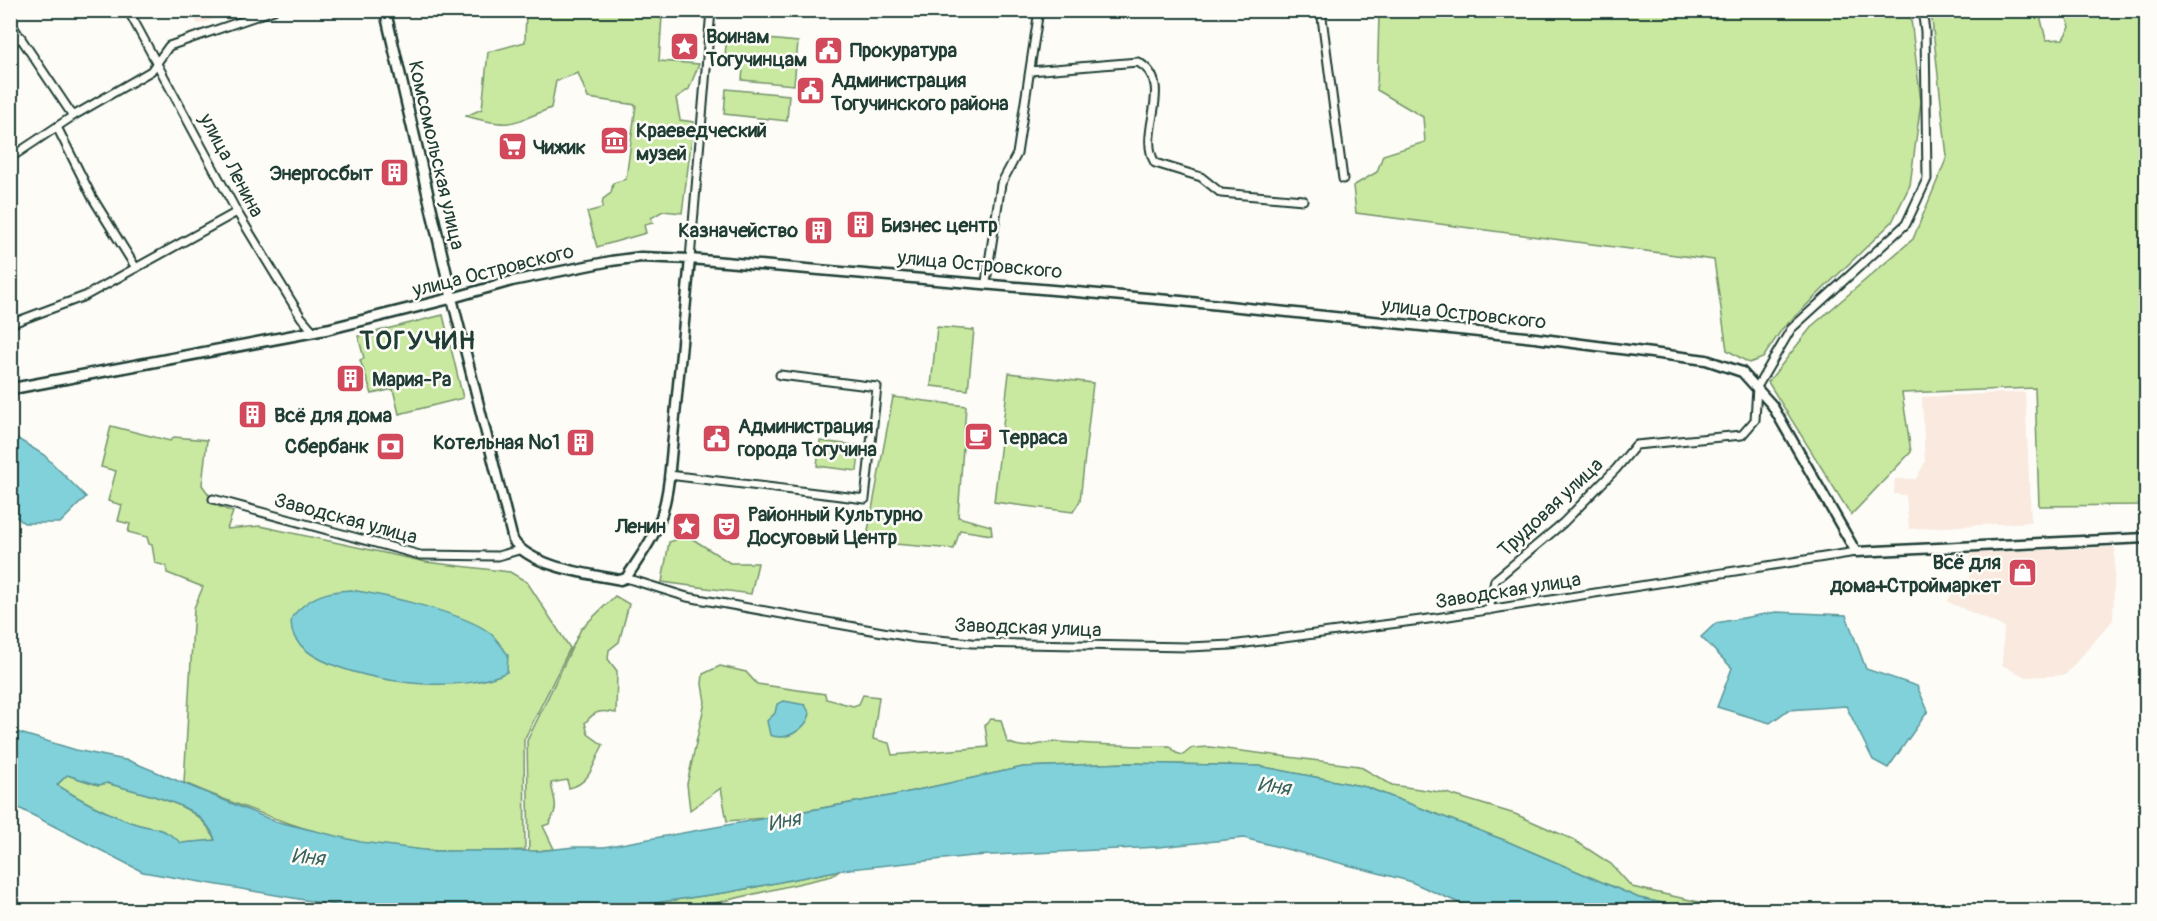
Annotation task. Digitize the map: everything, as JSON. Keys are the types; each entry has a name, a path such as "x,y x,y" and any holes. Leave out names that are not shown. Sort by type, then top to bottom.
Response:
{"main road":[{"name":"Комсомольская улица","path":"385,10 452,298"},
{"name":"улица Островского","path":"10,389 313,331 452,298"}],"street":[{"name":"улица Ленина","path":"128,10 237,212 313,331"},
{"path":"10,158 158,64 162,52 169,46 274,10"},
{"path":"626,578 658,531 666,506 711,10"},
{"path":"986,282 1001,184 1017,154 1039,10"},
{"path":"1321,10 1342,179"},
{"path":"1757,387 1791,329 1906,224 1927,179 1925,31 1922,10"},
{"path":"10,22 73,116"},
{"path":"10,44 21,38"},
{"path":"1030,71 1138,62 1149,69 1157,84 1149,152 1155,162 1201,177 1221,193 1304,200"},
{"path":"58,129 92,197 136,268"},
{"path":"10,324 85,296 237,212"},
{"name":"улица Островского","path":"452,298 512,281 611,261 641,257 690,259 986,282 1513,336 1706,360 1742,372 1772,405 1856,552"},
{"name":"Комсомольская улица","path":"452,298 490,456 513,540 519,550"},
{"path":"669,476 865,498 877,387 780,375"},
{"name":"Трудовая улица","path":"1489,610 1495,580 1563,523 1636,445 1742,435 1755,420 1757,387"},
{"name":"Заводская улица","path":"213,499 420,555 498,556 519,550 545,562 576,571 620,580 626,578 687,597 908,637 972,643 1189,647 1231,645 1489,610 1856,552"},
{"path":"1856,552 2146,538"}],"shaded area":[{"path":"191,11 242,11 198,24"},
{"path":"2025,392 2031,522 1909,529 1906,495 1894,494 1895,479 1916,479 1925,462 1922,397"},
{"path":"2115,547 2113,620 2065,675 2026,677 2002,665 2004,627 1948,602 1957,580 1970,582 1971,553"}],"green space":[{"path":"526,11 693,11 693,18 662,16 659,61 699,64 689,89 676,98 680,120 694,122 682,213 663,211 651,218 653,223 644,225 646,233 597,247 587,212 602,208 603,199 611,193 613,183 626,179 636,105 588,98 578,73 556,81 551,108 526,118 501,123 466,116 482,109 488,52 525,42"},
{"path":"1413,11 1910,11 1921,102 1910,185 1892,222 1782,329 1763,358 1749,363 1727,350 1714,260 1356,213 1353,186 1377,172 1383,155 1425,142 1423,117 1377,90 1379,15"},
{"path":"1931,11 2039,11 2046,40 2063,39 2070,27 2064,11 2146,11 2146,505 2039,506 2035,388 1902,393 1911,452 1851,515 1768,382 1813,325 1913,239 1947,157"},
{"path":"727,35 798,42 794,85 742,80 744,57 725,55"},
{"path":"726,89 789,95 787,121 724,114"},
{"path":"443,315 463,398 399,414 393,389 372,394 360,360 364,358 358,336"},
{"path":"937,327 974,330 968,390 931,386"},
{"path":"1009,373 1093,383 1080,501 1073,512 994,502"},
{"path":"893,397 966,406 958,517 991,526 992,535 960,530 954,549 882,543 868,531"},
{"path":"111,426 170,441 174,437 207,440 202,485 217,506 233,512 227,529 260,526 426,562 510,572 527,582 570,648 524,740 525,850 422,850 361,843 293,825 184,783 194,608 203,587 167,573 166,566 155,563 152,545 149,544 147,537 128,532 130,524 118,521 122,505 108,501 116,471 101,467"},
{"path":"820,441 860,446 857,471 817,466"},
{"path":"688,536 730,563 758,563 751,594 662,582 669,542"},
{"path":"615,596 629,604 619,642 609,650 608,659 617,671 616,713 599,712 585,723 588,734 603,745 590,772 582,782 569,788 567,780 551,783 555,808 549,824 543,826 554,849 529,852 527,741 581,629"},
{"path":"720,666 746,672 757,684 825,694 826,699 853,706 859,704 863,695 879,697 873,739 889,743 892,755 988,747 985,725 991,719 1001,720 1007,742 1022,746 1057,742 1170,746 1176,753 1183,755 1192,748 1210,747 1359,766 1392,785 1446,793 1515,814 1574,840 1611,864 1632,887 1708,904 1722,910 1695,910 1639,898 1504,840 1366,787 1259,766 1128,763 1023,767 890,796 764,818 727,821 721,788 690,810 687,784 705,702 703,674"},
{"path":"67,775 98,785 107,783 169,801 197,817 208,827 215,841 180,843 161,830 137,825 110,814 57,785"},
{"path":"841,870 832,876 685,910 606,910 730,892"}],"water":[{"path":"10,434 44,455 86,497 60,523 24,523 11,513"},
{"path":"351,590 424,606 478,626 493,635 508,655 507,672 467,683 410,683 366,675 321,659 304,648 293,634 292,617 304,604 318,596"},
{"path":"1776,612 1846,615 1866,669 1917,686 1928,711 1888,768 1873,760 1846,706 1788,710 1770,723 1717,707 1732,668 1701,637 1716,623"},
{"path":"784,701 805,705 810,714 800,729 789,735 776,737 770,735 767,721 775,713 777,704"},
{"name":"Иня","path":"10,730 76,750 130,761 274,821 361,842 432,851 538,851 574,847 604,847 890,796 1023,767 1128,763 1259,766 1366,787 1504,840 1639,898 1695,910 1475,910 1409,881 1244,838 1159,847 972,856 841,870 730,892 606,910 362,910 143,872 11,804","holes":["67,775 99,785 107,783 185,808 198,816 208,827 215,840 181,843 161,830 138,825 102,810 57,785"]}],"place":[{"name":"Воинам Тогучинцам","path":"685,47"},
{"name":"Прокуратура","path":"829,50"},
{"name":"Администрация Тогучинского района","path":"810,91"},
{"name":"Краеведческий музей","path":"615,141"},
{"name":"Чижик","path":"512,147"},
{"name":"Энергосбыт","path":"394,173"},
{"name":"Бизнес центр","path":"860,225"},
{"name":"Казначейство","path":"819,230"},
{"name":"Мария-Ра","path":"351,379"},
{"name":"Всё для дома","path":"253,415"},
{"name":"Терраса","path":"978,437"},
{"name":"Администрация города Тогучина","path":"717,438"},
{"name":"Котельная №1","path":"581,442"},
{"name":"Сбербанк","path":"390,446"},
{"name":"Ленин","path":"687,526"},
{"name":"Районный Культурно Досуговый Центр","path":"727,526"},
{"name":"Всё для дома+Строймаркет","path":"2022,573"}],"district":[{"name":"ТОГУЧИН","path":"418,340"}]}
